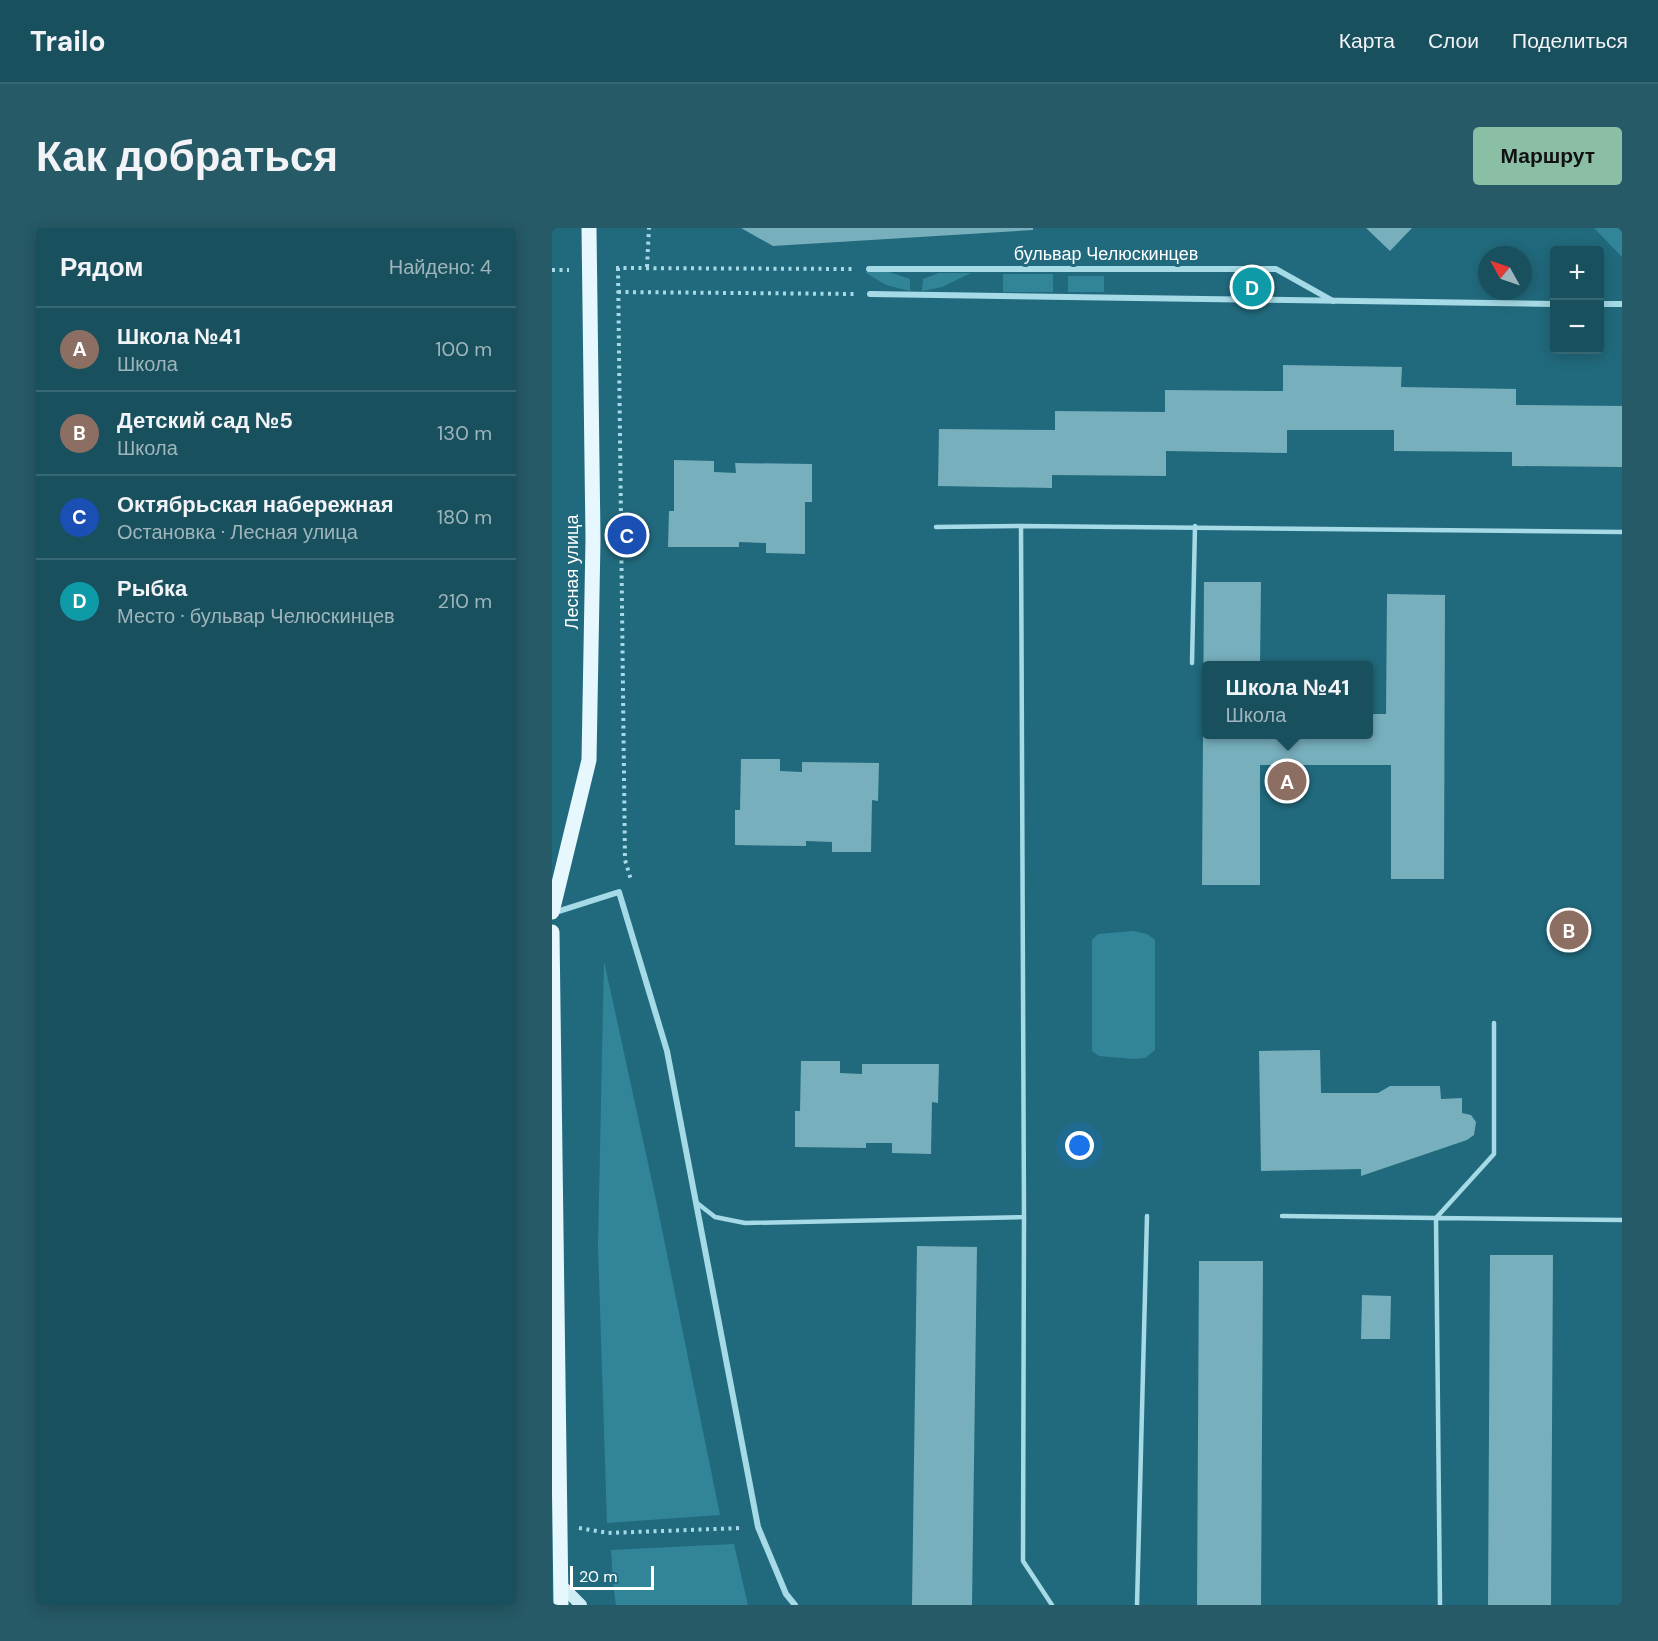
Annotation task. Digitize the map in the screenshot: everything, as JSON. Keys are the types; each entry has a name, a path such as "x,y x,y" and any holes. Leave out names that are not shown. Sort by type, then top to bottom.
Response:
{"main road":[{"name":"Лесная улица","path":"552,913 589,760 593,539 589,228"},
{"path":"552,932 561,1605"},
{"path":"561,1585 581,1605"}],"street":[{"name":"бульвар Челюскинцев","path":"869,269 1276,269 1333,302"},
{"name":"бульвар Челюскинцев","path":"870,294 1550,304"},
{"path":"1604,304 1622,304"},
{"path":"552,913 619,892 667,1051 758,1527 786,1594 795,1605"}],"lane":[{"path":"936,526 1195,526 1622,532"},
{"path":"1021,526 1023,1561 1052,1605"},
{"path":"1192,663 1195,526"},
{"path":"1440,1605 1436,1218 1494,1154 1494,1023"},
{"path":"695,1203 715,1217 745,1223 1024,1217"},
{"path":"1137,1605 1147,1216"},
{"path":"1282,1216 1622,1220"}],"path":[{"path":"647,267 649,228"},
{"path":"632,882 625,860 618,268 869,269"},
{"path":"618,292 870,294"},
{"path":"608,1533 726,1529"}],"shaded area":[{"path":"1594,228 1622,228 1622,257"},
{"path":"865,272 889,272 910,279 910,291 886,285"},
{"path":"939,273 971,273 942,287 922,291 923,279"},
{"path":"1003,274 1053,274 1053,292 1003,292"},
{"path":"1068,276 1104,276 1104,292 1068,292"},
{"path":"1133,931 1147,934 1155,940 1155,1050 1145,1058 1099,1056 1092,1051 1092,940 1098,934"},
{"path":"604,961 656,1200 720,1515 607,1523 598,1245"},
{"path":"734,1544 748,1605 616,1605 611,1550"}],"building":[{"path":"741,228 1033,228 1033,230 773,246"},
{"path":"1366,228 1412,228 1390,251"},
{"path":"1283,365 1402,367 1401,387 1516,389 1516,405 1622,406 1622,467 1512,466 1512,452 1394,451 1394,430 1287,430 1287,453 1166,451 1166,476 1052,475 1052,488 938,486 939,429 1055,430 1055,411 1165,412 1165,390 1283,391"},
{"path":"674,460 714,461 714,472 736,473 735,463 812,464 812,502 805,502 805,554 766,553 766,543 739,542 739,547 668,547 669,511 674,511"},
{"path":"622,524 633,524 632,546 622,545"},
{"path":"1204,582 1261,582 1260,661 1203,661"},
{"path":"1387,594 1445,595 1444,879 1391,879 1391,765 1260,765 1260,885 1202,885 1203,739 1373,739 1373,714 1386,714"},
{"path":"741,759 780,759 780,771 802,772 802,762 879,763 878,801 872,800 871,852 832,852 832,842 806,841 806,846 735,845 735,810 740,810"},
{"path":"1320,1050 1321,1093 1378,1093 1390,1086 1440,1086 1441,1099 1462,1098 1462,1113 1471,1115 1476,1122 1474,1135 1467,1140 1361,1176 1361,1169 1261,1171 1259,1051"},
{"path":"801,1061 840,1061 840,1073 862,1074 862,1064 939,1064 938,1103 932,1102 931,1154 892,1153 892,1143 866,1143 866,1148 795,1147 795,1111 800,1111"},
{"path":"917,1246 977,1247 972,1605 912,1605"},
{"path":"1490,1255 1553,1255 1551,1605 1488,1605"},
{"path":"1199,1261 1263,1261 1261,1605 1197,1605"},
{"path":"1362,1295 1391,1296 1390,1339 1361,1339"}],"place":[{"name":"Рыбка","path":"1252,287"},
{"name":"Октябрьская набережная","path":"627,535"},
{"name":"Школа №41","path":"1287,781"},
{"name":"Детский сад №5","path":"1569,930"}]}
